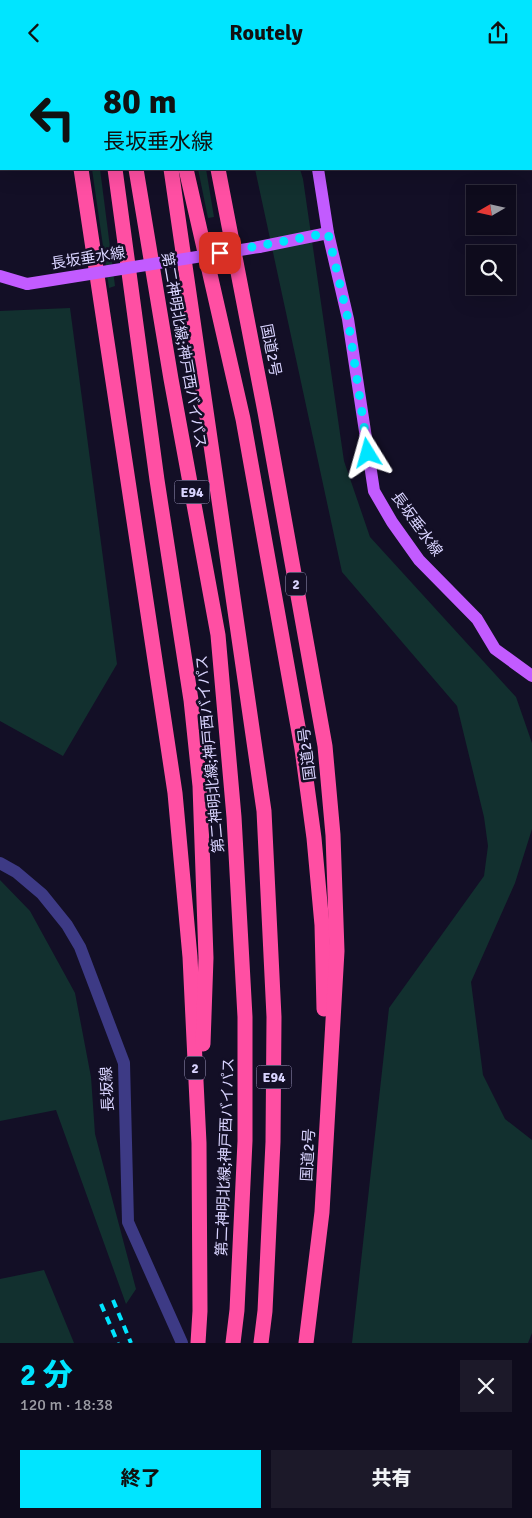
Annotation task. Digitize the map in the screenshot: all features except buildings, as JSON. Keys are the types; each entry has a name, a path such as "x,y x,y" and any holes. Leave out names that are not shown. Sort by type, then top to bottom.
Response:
{"highway":[{"name":"2","path":"81,170 175,793 190,957 199,1143 200,1311 198,1343"},
{"path":"115,170 157,480 192,700 200,786 206,958 199,1143"},
{"name":"第二神明北線;神戸西バイパス","path":"136,170 171,379 218,635 234,817 245,1017 246,1141 237,1310 233,1343"},
{"name":"第二神明北線;神戸西バイパス","path":"170,170 264,811 274,1017 274,1142 265,1311 261,1343"},
{"path":"186,170 243,419 302,749 314,838 329,1003 322,1212 306,1343"},
{"name":"国道2号","path":"218,170 265,412 325,746 333,835 337,951 329,1003"}],"main road":[{"name":"長坂垂水線","path":"318,170 328,233 348,319 374,491 419,560 477,619 495,649 532,676"},
{"name":"長坂垂水線","path":"0,277 27,284 259,247 328,233"}],"street":[{"name":"長坂線","path":"0,863 16,872 42,894 67,925 83,955 124,1063 128,1222 182,1343"}],"green space":[{"path":"92,170 100,170 115,286 109,288"},
{"path":"198,170 206,170 214,217 208,218"},
{"path":"255,170 300,170 344,461 370,537 516,697 532,743 532,829 515,883 471,982 483,1075 505,1119 532,1140 532,1333 528,1343 352,1343 389,1008 484,876 488,846 484,817 457,706 342,572"},
{"path":"70,308 117,664 63,756 0,721 0,311"},
{"path":"0,880 30,911 75,993 91,1077 95,1134 136,1289 126,1304 56,1110 0,1121"},
{"path":"44,1270 74,1343 0,1343 0,1279"}],"railway":[{"path":"113,1300 131,1343"},
{"path":"101,1304 118,1343"}],"route":[{"path":"220,253 328,233 348,319 368,453"}]}
